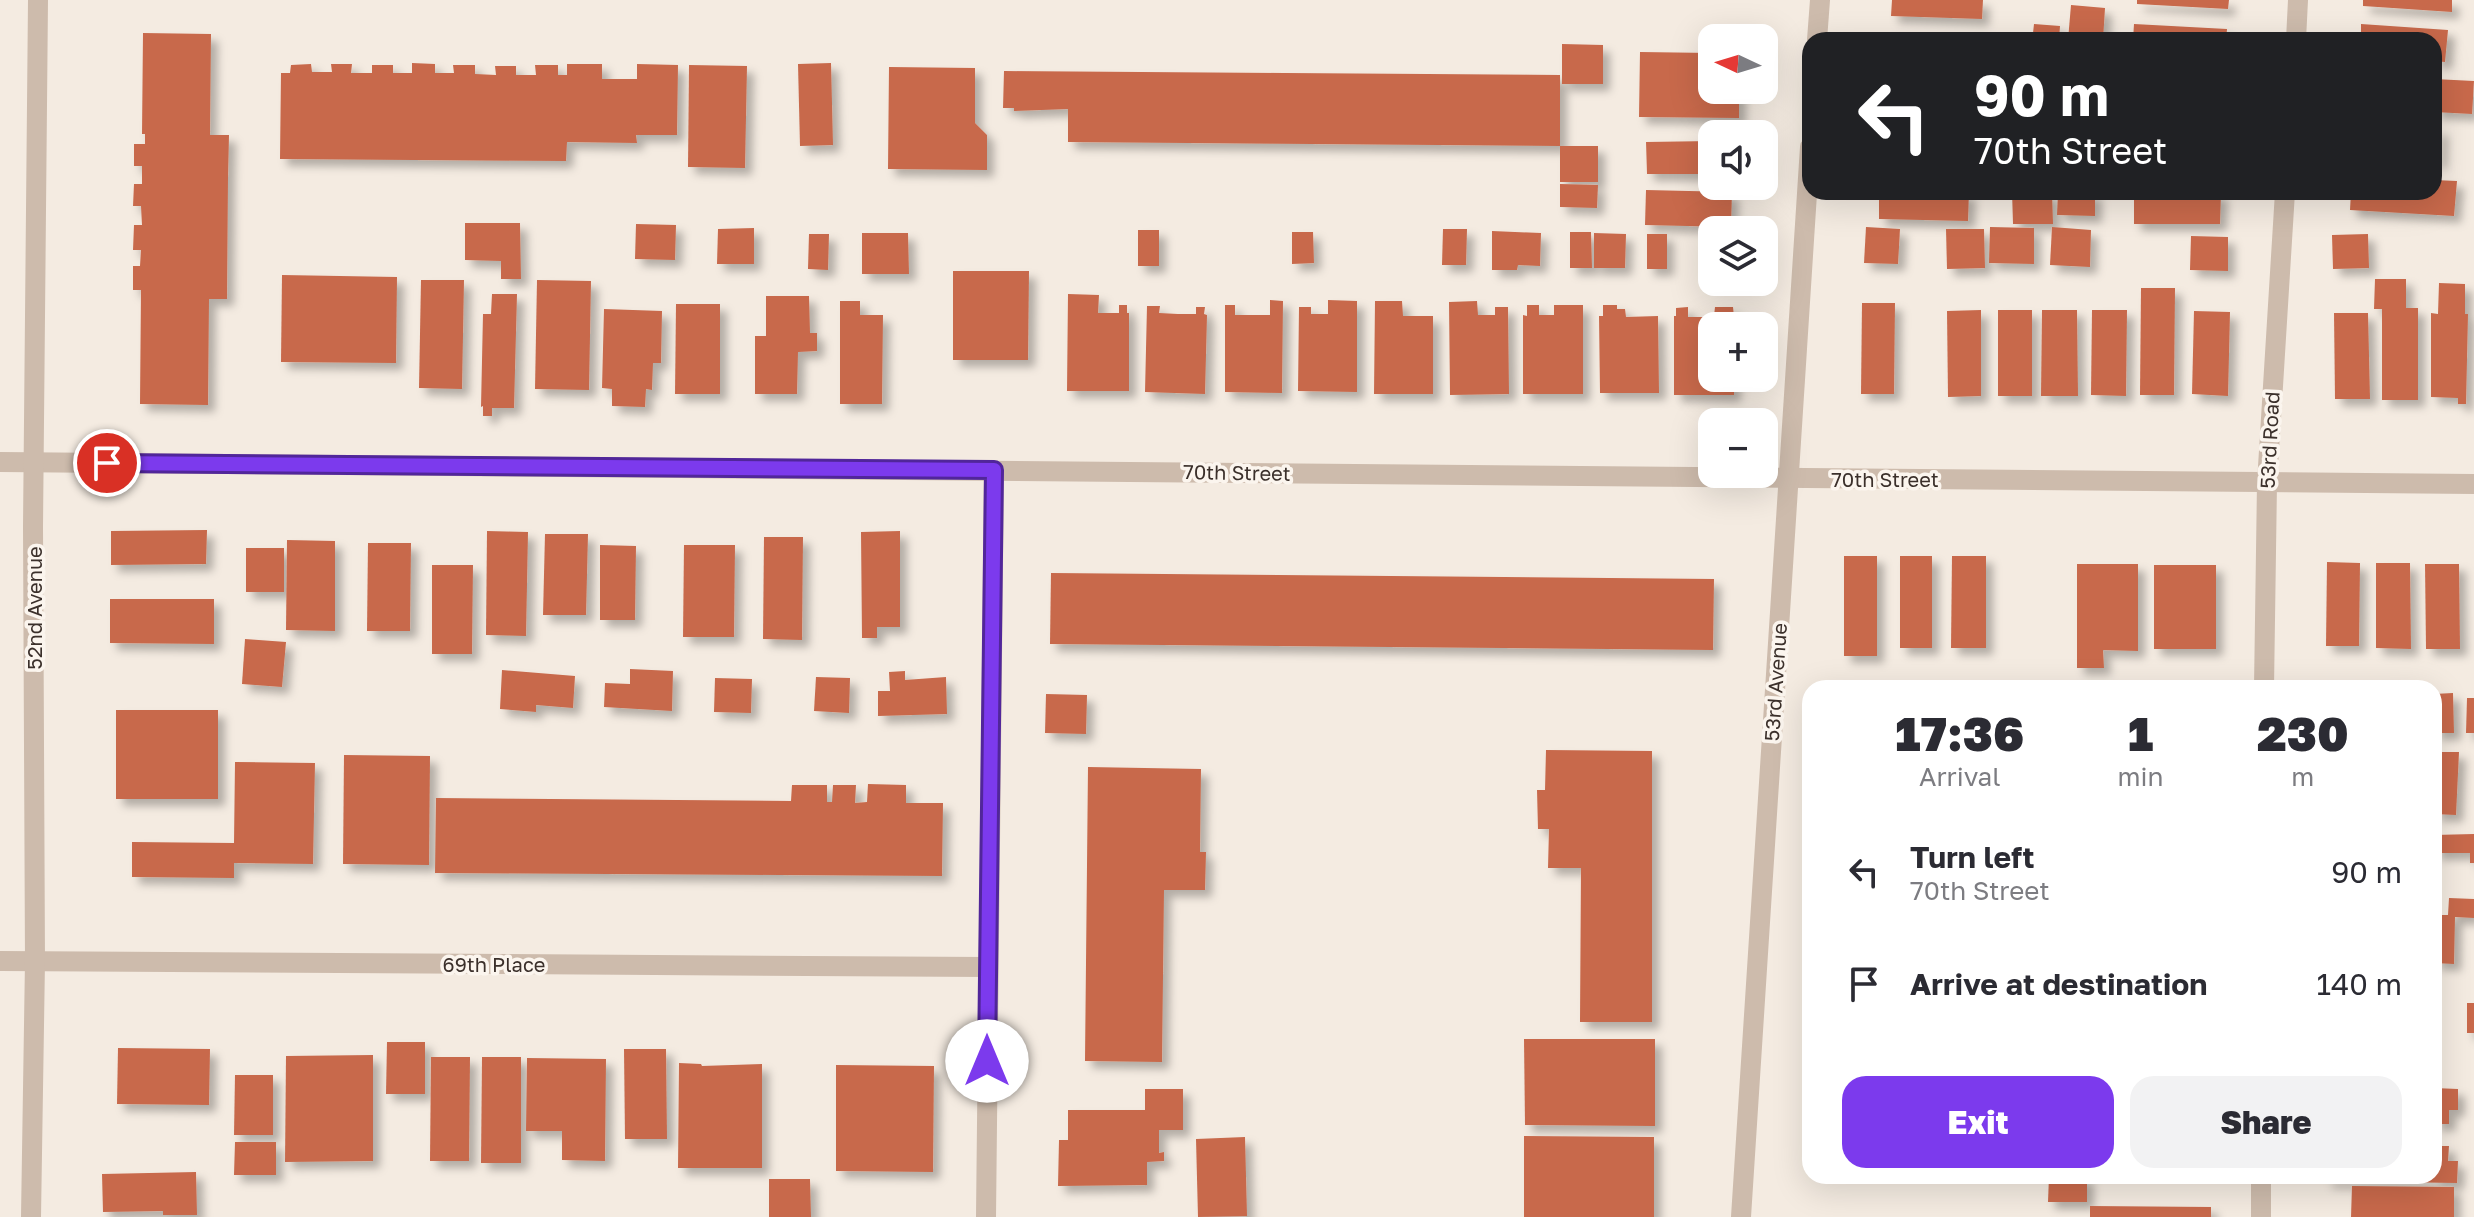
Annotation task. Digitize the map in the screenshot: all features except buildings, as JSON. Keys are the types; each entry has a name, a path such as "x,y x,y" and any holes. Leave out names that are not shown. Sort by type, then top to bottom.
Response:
{"street":[{"name":"52nd Avenue","path":"31,1217 35,961 38,0"},
{"path":"1818,32 1820,0"},
{"path":"2296,32 2298,0"},
{"name":"53rd Avenue","path":"1741,1217 1806,200"},
{"name":"53rd Road","path":"2264,680 2267,483 2285,200"},
{"name":"70th Street","path":"0,462 2474,484"},
{"path":"986,1217 994,470"},
{"name":"69th Place","path":"0,961 987,967"},
{"path":"2261,1184 2261,1217"}],"route":[{"path":"107,463 994,470 987,1061"}]}
